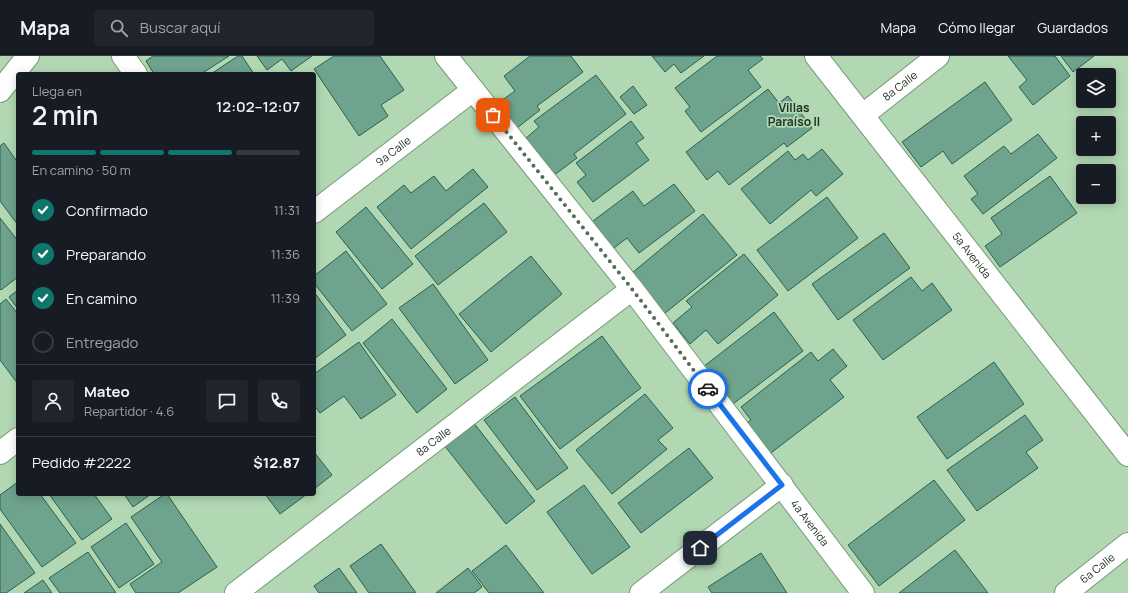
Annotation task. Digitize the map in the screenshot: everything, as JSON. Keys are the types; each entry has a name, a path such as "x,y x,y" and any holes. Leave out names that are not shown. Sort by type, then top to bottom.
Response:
{"street":[{"path":"0,91 28,56"},
{"path":"123,56 135,72"},
{"name":"4a Avenida","path":"446,56 632,289 863,593"},
{"name":"5a Avenida","path":"816,56 1128,455"},
{"name":"8a Calle","path":"862,115 938,56"},
{"name":"9a Calle","path":"316,210 473,90"},
{"name":"8a Calle","path":"236,593 632,289"},
{"path":"0,453 16,441"},
{"path":"641,593 782,485"},
{"name":"6a Calle","path":"1077,590 1128,544"}],"building":[{"path":"153,56 229,56 204,72 153,72 146,61"},
{"path":"238,56 242,56 253,72 214,72"},
{"path":"257,56 312,56 291,71 282,59 267,70"},
{"path":"334,56 380,56 404,90 381,105 388,116 359,136 314,69"},
{"path":"530,56 571,56 583,72 537,106 540,110 517,128 498,103 515,91 504,76"},
{"path":"652,56 704,56 681,73 674,64 665,72"},
{"path":"717,56 760,56 763,59 748,70 761,87 701,132 685,111 690,107 675,88"},
{"path":"1008,56 1055,56 1070,76 1033,105 1019,87 1027,80"},
{"path":"1061,56 1094,56 1078,68 1076,68 1073,72"},
{"path":"596,75 626,114 574,154 577,158 553,176 525,139 539,127 534,121"},
{"path":"985,82 1012,120 952,164 943,151 921,167 902,142"},
{"path":"633,86 647,105 634,114 620,97"},
{"path":"768,89 779,103 788,96 812,128 787,147 784,143 729,185 718,171 707,180 686,152"},
{"path":"631,121 644,138 636,143 649,160 593,202 577,182 586,175 576,163"},
{"path":"1038,134 1057,158 983,214 971,199 978,194 964,176 1004,146 1011,154"},
{"path":"4,143 16,160 16,222 0,201 0,146"},
{"path":"822,149 843,174 816,196 811,190 770,224 741,189 788,151 795,160 803,154 808,160"},
{"path":"473,169 488,187 411,249 377,207 404,185 411,193 434,176 446,191"},
{"path":"1050,176 1077,213 1000,267 985,246 1002,234 991,218"},
{"path":"674,184 695,211 639,253 627,238 610,251 589,224 633,191 644,206"},
{"path":"827,197 858,238 788,291 757,250"},
{"path":"484,203 507,232 438,285 415,256"},
{"path":"366,207 413,264 382,289 336,232"},
{"path":"703,214 737,255 659,318 626,278"},
{"path":"0,218 16,238 16,279 1,290"},
{"path":"884,233 910,268 838,320 812,284"},
{"path":"346,251 387,304 352,331 316,286 316,274"},
{"path":"744,254 778,295 718,344 706,330 690,344 673,323 692,307 686,301"},
{"path":"531,256 562,294 491,352 459,314"},
{"path":"911,277 922,291 932,283 952,310 883,360 853,320"},
{"path":"433,284 488,360 455,384 399,308"},
{"path":"16,292 16,306 9,297"},
{"path":"316,295 346,335 316,358"},
{"path":"6,299 16,312 16,381 0,360 0,304"},
{"path":"774,312 803,351 729,407 703,367"},
{"path":"392,319 447,389 417,413 363,343"},
{"path":"602,336 641,388 560,449 520,396"},
{"path":"359,342 396,395 361,419 344,396 320,413 316,408 316,373"},
{"path":"833,349 847,366 830,380 844,397 763,459 740,428 751,420 741,407 811,352 818,361"},
{"path":"994,362 1024,404 947,459 917,417"},
{"path":"645,394 673,428 658,440 667,449 612,494 576,450"},
{"path":"515,397 568,468 537,490 484,420"},
{"path":"1025,415 1043,440 1026,452 1038,468 977,511 947,470"},
{"path":"473,422 535,501 506,524 444,445"},
{"path":"689,448 713,478 641,533 618,503"},
{"path":"316,455 332,475 316,487"},
{"path":"934,480 965,520 879,586 848,545"},
{"path":"16,483 16,496 41,496 76,543 42,567 0,509 0,495"},
{"path":"584,485 630,547 592,574 547,512"},
{"path":"50,496 95,496 112,519 82,540"},
{"path":"125,496 148,496 133,507"},
{"path":"162,496 168,496 217,567 178,593 136,593 130,584 162,562 131,517"},
{"path":"266,496 304,496 280,514"},
{"path":"126,523 154,564 119,588 91,547"},
{"path":"0,524 35,573 6,593 0,593"},
{"path":"381,544 416,593 369,593 350,566"},
{"path":"506,545 544,593 489,593 472,571"},
{"path":"955,550 988,593 899,593"},
{"path":"88,552 116,593 60,593 49,578"},
{"path":"761,553 787,593 712,593 708,587"},
{"path":"339,568 357,593 319,593 314,586"},
{"path":"468,568 482,587 474,593 436,593"},
{"path":"43,580 52,593 24,593"}],"way so far":[{"path":"493,115 632,289 708,389"}],"district":[{"name":"Villas Paraíso II","path":"794,115"}],"route":[{"path":"700,548 782,485 708,389"}]}
